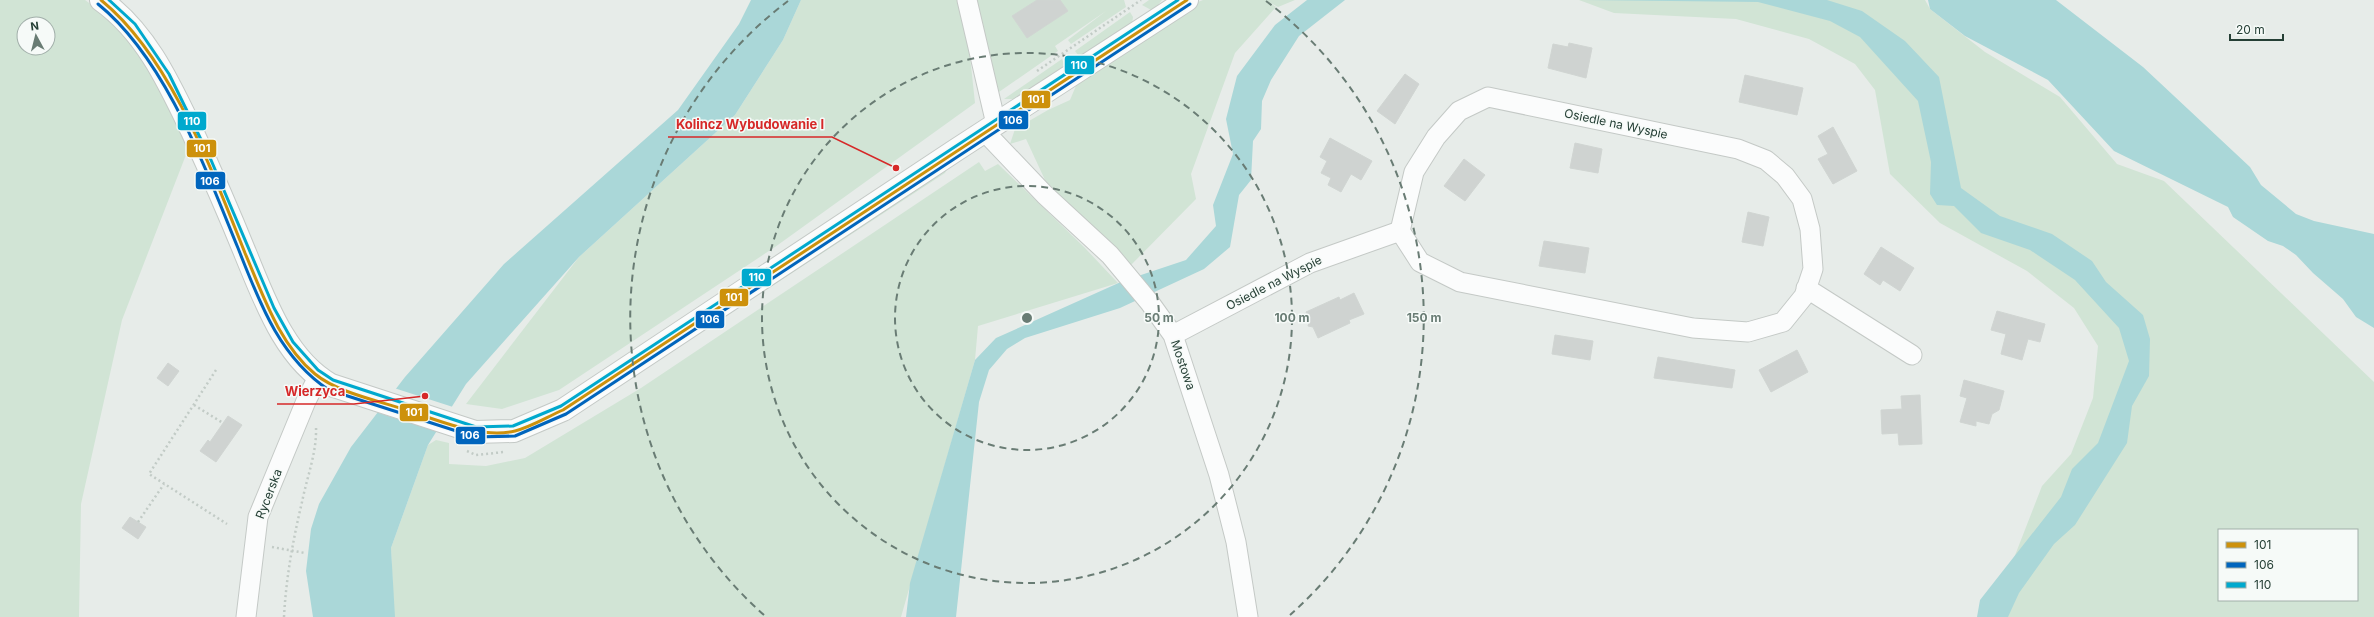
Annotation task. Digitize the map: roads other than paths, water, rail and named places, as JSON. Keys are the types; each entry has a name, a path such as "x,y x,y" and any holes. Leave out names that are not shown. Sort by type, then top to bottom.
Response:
{"street":[{"path":"101,0 123,19 147,47 167,78 216,182 263,298 295,352 318,378 375,401 475,432 514,431 563,410 1187,0"},
{"path":"967,0 991,128"},
{"name":"Osiedle na Wyspie","path":"1488,97 1738,150 1766,160 1785,176 1802,199 1810,229 1813,269 1804,296 1783,322 1748,332 1693,328 1460,282 1420,262 1400,231 1414,172 1436,137 1459,111 1488,97"},
{"name":"Mostowa","path":"991,128 1045,195 1110,255 1150,303 1173,335 1219,474 1236,542 1248,617"},
{"name":"Osiedle na Wyspie","path":"1173,335 1310,263 1400,231"},
{"path":"1806,288 1912,355"},
{"name":"Rycerska","path":"246,617 258,518 306,401 318,378"}],"water":[{"path":"751,0 801,0 783,40 735,115 579,257 466,384 428,445 391,548 395,617 313,617 306,571 311,529 319,504 351,447 405,377 504,264 678,110 739,24"},
{"path":"1307,0 1345,0 1299,36 1271,80 1262,101 1261,129 1253,141 1251,180 1239,195 1230,247 1204,269 1120,308 1025,338 1007,349 989,370 979,402 956,617 906,617 910,583 975,360 996,338 1123,281 1186,260 1216,226 1213,205 1233,154 1226,119 1237,76 1275,25"},
{"path":"1585,0 1827,0 1862,11 1905,41 1939,77 1961,188 2000,216 2052,234 2092,261 2106,282 2143,315 2150,339 2149,376 2132,406 2127,443 2075,525 2054,544 2019,593 2008,617 1977,617 1980,600 2061,497 2072,469 2098,443 2129,361 2119,328 2075,280 2030,250 1981,233 1954,206 1937,205 1930,194 1931,162 1918,101 1860,37 1830,21 1758,2"},
{"path":"1928,0 2056,0 2143,67 2250,167 2261,185 2296,214 2314,221 2374,234 2374,328 2356,317 2343,299 2313,273 2296,255 2283,246 2268,241 2233,217 2228,207 2114,151 2048,80 1965,36 1930,9"}],"place":[{"name":"Kolincz Wybudowanie I","path":"896,168"},
{"name":"Wierzyca","path":"425,396"}]}
